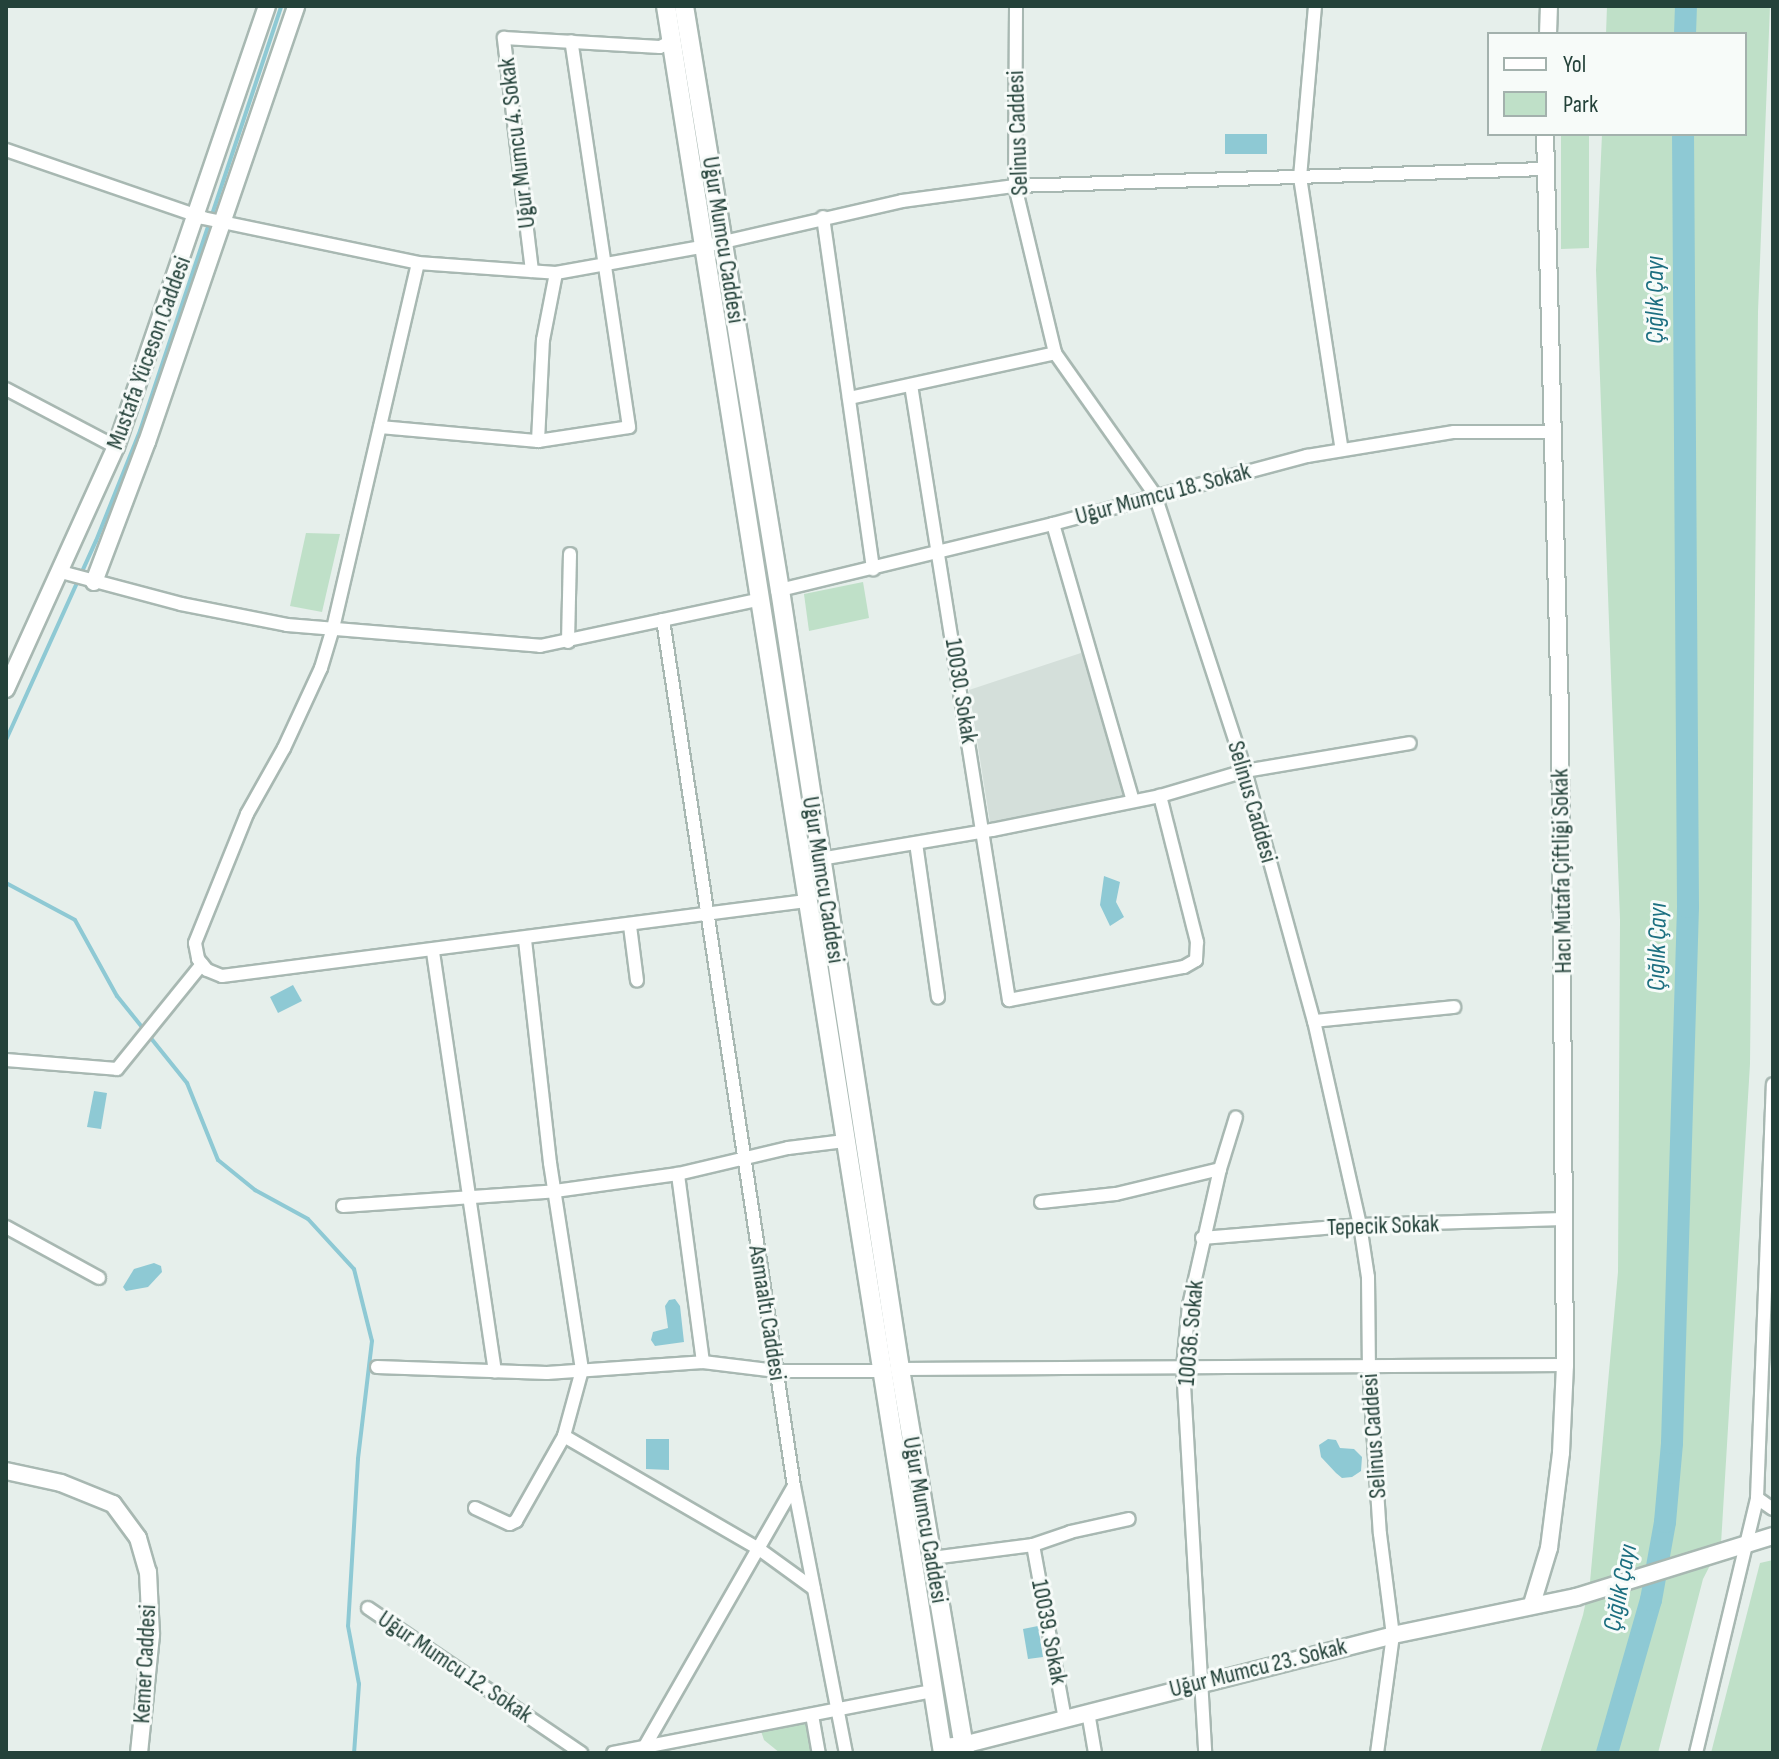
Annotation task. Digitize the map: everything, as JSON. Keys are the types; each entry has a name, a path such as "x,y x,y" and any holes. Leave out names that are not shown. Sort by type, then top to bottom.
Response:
{"main road":[{"name":"Uğur Mumcu Caddesi","path":"666,6 715,244 780,590 900,1369 964,1749"},
{"name":"Uğur Mumcu Caddesi","path":"684,6 761,599 806,901 942,1750"},
{"path":"880,1371 900,1369"}],"street":[{"name":"Mustafa Yüceson Caddesi","path":"90,580 210,219 267,6"},
{"name":"Mustafa Yüceson Caddesi","path":"6,689 116,447 296,6"},
{"name":"Selinus Caddesi","path":"1016,6 1015,186 1055,353 1155,495 1245,771 1314,1021 1360,1225 1368,1277 1369,1366 1380,1534 1393,1635 1377,1753"},
{"path":"1315,6 1300,177 1342,450"},
{"path":"1548,32 1549,6"},
{"name":"Uğur Mumcu 4. Sokak","path":"532,271 504,38 660,47 672,41"},
{"path":"380,427 538,441 629,427 571,41"},
{"name":"Hacı Mutafa Çiftliği Sokak","path":"1532,1604 1549,1548 1561,1453 1565,1365 1560,713 1550,432 1545,136"},
{"path":"6,150 210,219 418,263 556,273 715,244 902,201 1015,186 1544,169"},
{"path":"823,217 873,569"},
{"path":"418,263 321,668 284,748 247,814 195,943 198,959 222,976 433,952 806,901"},
{"path":"538,441 543,340 556,273"},
{"path":"849,398 1055,353"},
{"name":"10030. Sokak","path":"911,385 1009,1000 1184,967 1196,960 1198,949 1160,796"},
{"path":"6,389 116,447"},
{"name":"Uğur Mumcu 18. Sokak","path":"780,590 1342,450 1454,432 1550,432"},
{"path":"1053,524 1133,801"},
{"path":"568,642 570,554"},
{"path":"61,572 181,604 287,625 540,646 761,599"},
{"name":"Asmaaltı Caddesi","path":"663,620 794,1486 846,1753"},
{"path":"820,859 1160,796 1245,771 1410,743"},
{"path":"916,843 938,997"},
{"path":"630,926 637,981"},
{"path":"475,1508 510,1524 516,1521 564,1436 582,1370 555,1191 525,940"},
{"path":"433,952 495,1371"},
{"path":"6,1060 117,1069 202,964"},
{"path":"1314,1021 1454,1007"},
{"path":"1696,1753 1757,1498 1773,1084"},
{"name":"10036. Sokak","path":"1205,1753 1183,1367 1189,1305 1202,1238 1236,1117"},
{"path":"343,1206 555,1191 678,1174 744,1161 788,1148 845,1141"},
{"path":"1041,1202 1116,1194 1220,1169"},
{"path":"678,1174 703,1362"},
{"name":"Tepecik Sokak","path":"1202,1238 1360,1225 1564,1219"},
{"path":"6,1227 99,1278"},
{"path":"377,1367 547,1373 703,1362 776,1371 880,1371"},
{"path":"900,1369 1565,1365"},
{"path":"564,1436 759,1549 814,1589"},
{"name":"Kemer Caddesi","path":"6,1471 61,1483 113,1504 138,1538 148,1572 151,1635 139,1753"},
{"path":"645,1746 794,1486"},
{"path":"1757,1498 1773,1509"},
{"path":"932,1558 1033,1545 1070,1532 1129,1519"},
{"name":"Uğur Mumcu 23. Sokak","path":"942,1750 964,1749 1200,1682 1393,1635 1576,1597 1773,1536"},
{"name":"10039. Sokak","path":"1033,1545 1065,1719"},
{"name":"Uğur Mumcu 12. Sokak","path":"368,1608 581,1753"},
{"path":"613,1753 932,1691"},
{"path":"1088,1712 1095,1753"},
{"path":"812,1715 819,1753"}],"shaded area":[{"path":"1090,650 1132,793 990,822 969,690"}],"green space":[{"path":"1607,6 1770,6 1758,312 1750,1064 1721,1544 1703,1579 1658,1753 1540,1753 1583,1615 1590,1582 1618,1272 1620,920 1596,270 1602,136 1747,136 1747,32 1606,32"},
{"path":"1561,136 1589,136 1589,248 1561,249"},
{"path":"306,533 340,534 322,612 290,606"},
{"path":"863,582 869,618 809,631 804,594"},
{"path":"1773,1560 1773,1753 1711,1753 1760,1563"},
{"path":"806,1719 811,1753 780,1753 764,1740 760,1728"}],"water":[{"path":"1225,134 1267,134 1267,154 1225,154"},
{"path":"1104,876 1120,882 1116,902 1124,917 1110,926 1100,905"},
{"path":"293,985 302,1001 278,1013 270,997"},
{"path":"94,1091 107,1093 101,1129 87,1127"},
{"path":"154,1263 161,1266 162,1272 148,1287 126,1291 123,1287 134,1269"},
{"path":"675,1299 680,1306 684,1342 655,1346 651,1340 653,1332 668,1328 665,1306 669,1300"},
{"path":"646,1439 669,1439 669,1470 646,1469"},
{"path":"1328,1439 1336,1440 1340,1448 1354,1449 1362,1457 1361,1471 1352,1477 1342,1478 1336,1473 1321,1457 1319,1445"},
{"path":"1038,1626 1043,1657 1028,1659 1023,1629"}],"waterway":[{"path":"6,740 96,541 140,431 281,6"},
{"name":"Çığlık Çayı","path":"1685,32 1686,6"},
{"name":"Çığlık Çayı","path":"1607,1753 1651,1600 1665,1522 1672,1443 1688,907 1683,136"},
{"path":"6,883 75,920 117,996 187,1083 218,1160 255,1190 308,1219 354,1269 372,1341 358,1459 348,1626 359,1684 354,1753"}]}
